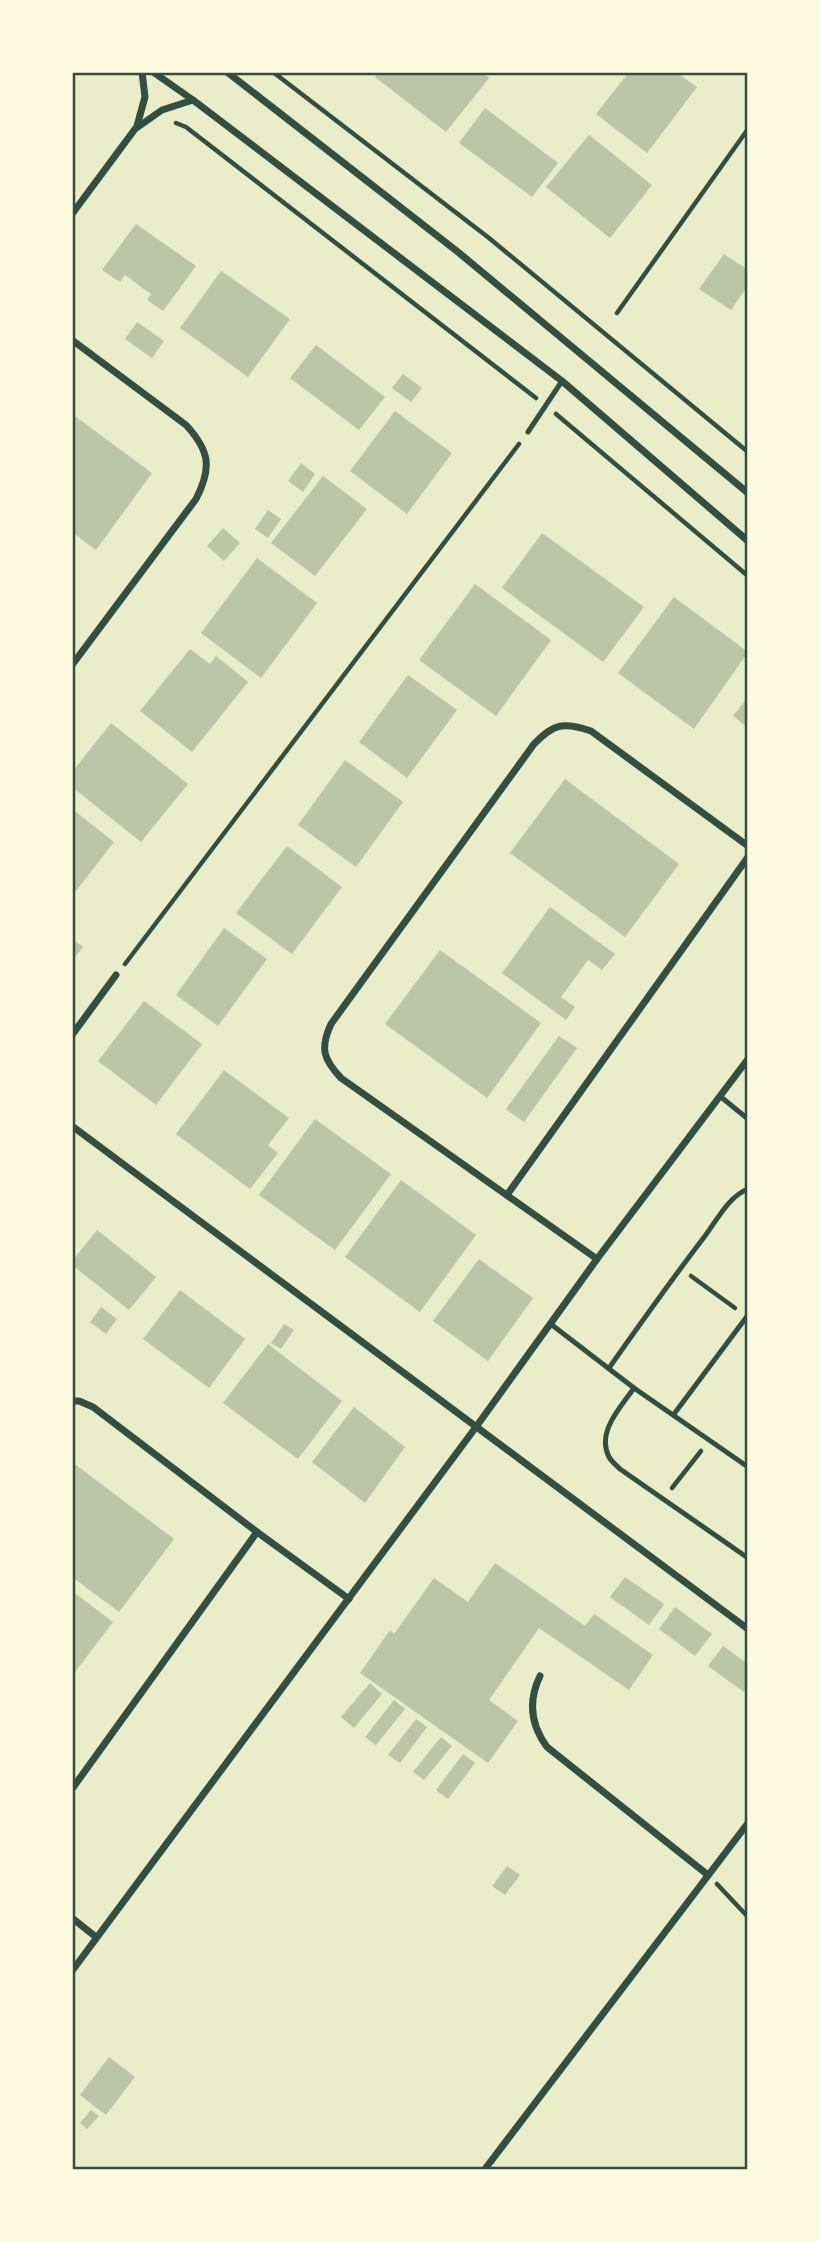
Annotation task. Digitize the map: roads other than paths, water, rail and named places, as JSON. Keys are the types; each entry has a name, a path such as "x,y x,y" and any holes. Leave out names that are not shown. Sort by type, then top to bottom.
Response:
{"street":[{"path":"72,214 135,129 142,114 145,97 142,72"},
{"path":"153,72 562,382 748,541"},
{"path":"227,72 458,252 748,493"},
{"path":"135,129 162,110 193,100"},
{"path":"72,341 186,425 200,440 207,460 205,480 196,499 72,665"},
{"path":"597,1259 341,1078 332,1069 324,1053 324,1039 331,1024 534,744 545,733 559,725 573,725 591,730 748,846"},
{"path":"507,1195 748,857"},
{"path":"72,1034 116,975"},
{"path":"72,1971 552,1325 597,1259 748,1059"},
{"path":"72,1126 748,1629"},
{"path":"72,1401 93,1407 349,1599"},
{"path":"72,1789 257,1532"},
{"path":"540,1676 531,1702 532,1716 547,1747 708,1875"},
{"path":"485,2169 748,1823"},
{"path":"72,1918 96,1937"}],"lane":[{"path":"528,432 562,382"},
{"path":"721,1097 748,1119"},
{"path":"609,1368 731,1201 748,1189"},
{"path":"674,1414 748,1316"},
{"path":"552,1325 634,1388 748,1467"},
{"path":"634,1388 609,1425 605,1441 609,1457 620,1469 748,1558"}]}
